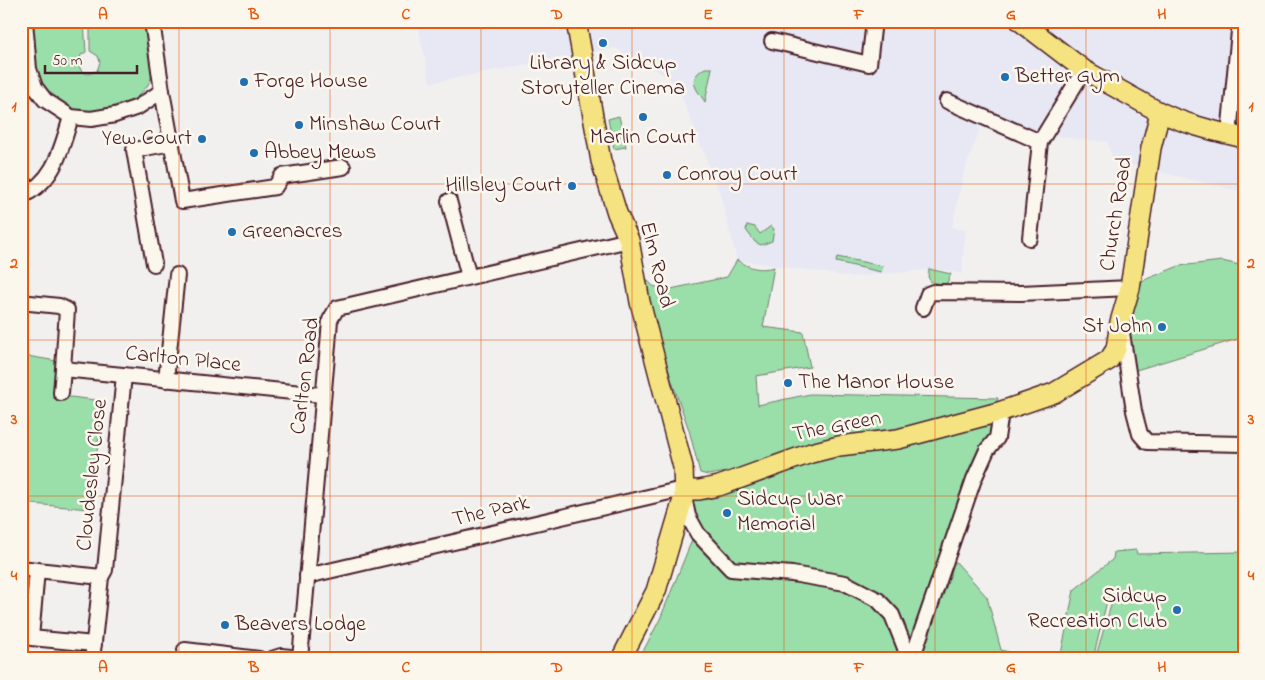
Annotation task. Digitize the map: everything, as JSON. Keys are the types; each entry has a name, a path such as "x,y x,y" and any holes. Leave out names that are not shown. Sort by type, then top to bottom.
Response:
{"main road":[{"name":"Elm Road","path":"576,21 601,161 617,213 629,240 640,302 684,467 684,493"},
{"path":"1030,24 1084,70 1160,113 1237,137"},
{"name":"Church Road","path":"1120,322 1130,288 1151,148 1160,113"},
{"name":"The Green","path":"684,493 719,486 811,453 839,446 898,439 999,412 1054,393 1085,373 1120,322"},
{"path":"621,659 656,590 684,493"}],"street":[{"path":"25,21 25,71 45,100 71,117 91,120 115,115 138,108 162,92"},
{"path":"152,21 162,92 182,201 274,188 282,176 343,167"},
{"path":"772,42 869,64 874,21"},
{"path":"1237,137 1240,21"},
{"path":"1030,238 1040,142 1084,70"},
{"path":"947,101 1040,142"},
{"path":"21,196 47,180 56,161 71,117"},
{"path":"154,264 134,150 172,143"},
{"path":"449,201 469,276"},
{"name":"Carlton Road","path":"300,658 322,395 330,320 337,308 629,240"},
{"path":"166,380 177,275"},
{"path":"923,308 930,292 957,286 1021,293 1130,288"},
{"path":"30,303 59,306 67,310 60,393"},
{"path":"1120,322 1134,411 1140,434 1147,442 1244,444"},
{"name":"Carlton Place","path":"63,369 322,395"},
{"name":"Cloudesley Close","path":"37,570 31,638 94,648 101,577 105,570 124,375"},
{"path":"912,659 974,479 987,450 997,438 1000,419 999,412"},
{"name":"The Park","path":"307,576 674,491 684,493"},
{"path":"684,493 688,516 698,534 731,569 792,574 845,583 878,600 892,615 905,648 907,659"},
{"name":"Cloudesley Close","path":"21,568 101,577"},
{"path":"185,650 259,659"},
{"path":"272,659 281,656 300,658"}],"shaded area":[{"path":"417,21 1244,21 1244,192 1113,161 1107,142 1073,139 983,120 963,176 952,227 966,230 963,274 938,269 851,277 737,260 719,191 682,98 669,78 615,48 430,83"}],"green space":[{"path":"33,21 84,21 86,52 81,55 78,64 82,72 88,74 97,71 100,62 98,56 90,51 90,21 143,21 152,73 148,84 134,99 123,106 111,110 85,112 61,104 51,96 39,78 34,54"},
{"path":"705,68 712,68 705,102 694,84 694,80 699,72"},
{"path":"619,116 626,147 614,149 608,119"},
{"path":"747,225 755,227 760,234 771,226 774,229 772,241 761,245 755,242 746,230"},
{"path":"837,257 883,266 881,272 836,262"},
{"path":"737,260 755,268 774,267 763,327 803,332 810,367 756,376 758,405 810,394 998,398 993,414 999,412 970,486 943,571 956,562 987,597 1001,650 1036,659 639,659 660,619 696,530 685,490 733,471 708,475 700,473 689,430 637,282 648,281 653,286 666,290 727,277"},
{"path":"1222,261 1244,266 1244,337 1133,371 1127,342 1128,306 1139,282 1179,266"},
{"path":"929,269 951,274 947,283 931,282 928,277"},
{"path":"21,355 57,361 54,395 104,401 89,509 21,503"},
{"name":"Sidcup Recreation Club","path":"1136,550 1137,554 1244,552 1244,659 1095,659 1112,602 1113,588 1106,605 1093,659 1060,659 1074,590 1113,559 1114,552"}],"place":[{"name":"Library & Sidcup Storyteller Cinema","path":"603,43"},
{"name":"Better Gym","path":"1005,77"},
{"name":"Forge House","path":"244,82"},
{"name":"Marlin Court","path":"643,117"},
{"name":"Minshaw Court","path":"299,125"},
{"name":"Yew Court","path":"202,139"},
{"name":"Abbey Mews","path":"254,153"},
{"name":"Conroy Court","path":"667,175"},
{"name":"Hillsley Court","path":"572,186"},
{"name":"Greenacres","path":"232,232"},
{"name":"St John","path":"1162,327"},
{"name":"The Manor House","path":"788,383"},
{"name":"Sidcup War Memorial","path":"727,513"},
{"name":"Sidcup Recreation Club","path":"1177,610"},
{"name":"Beavers Lodge","path":"225,625"}]}
